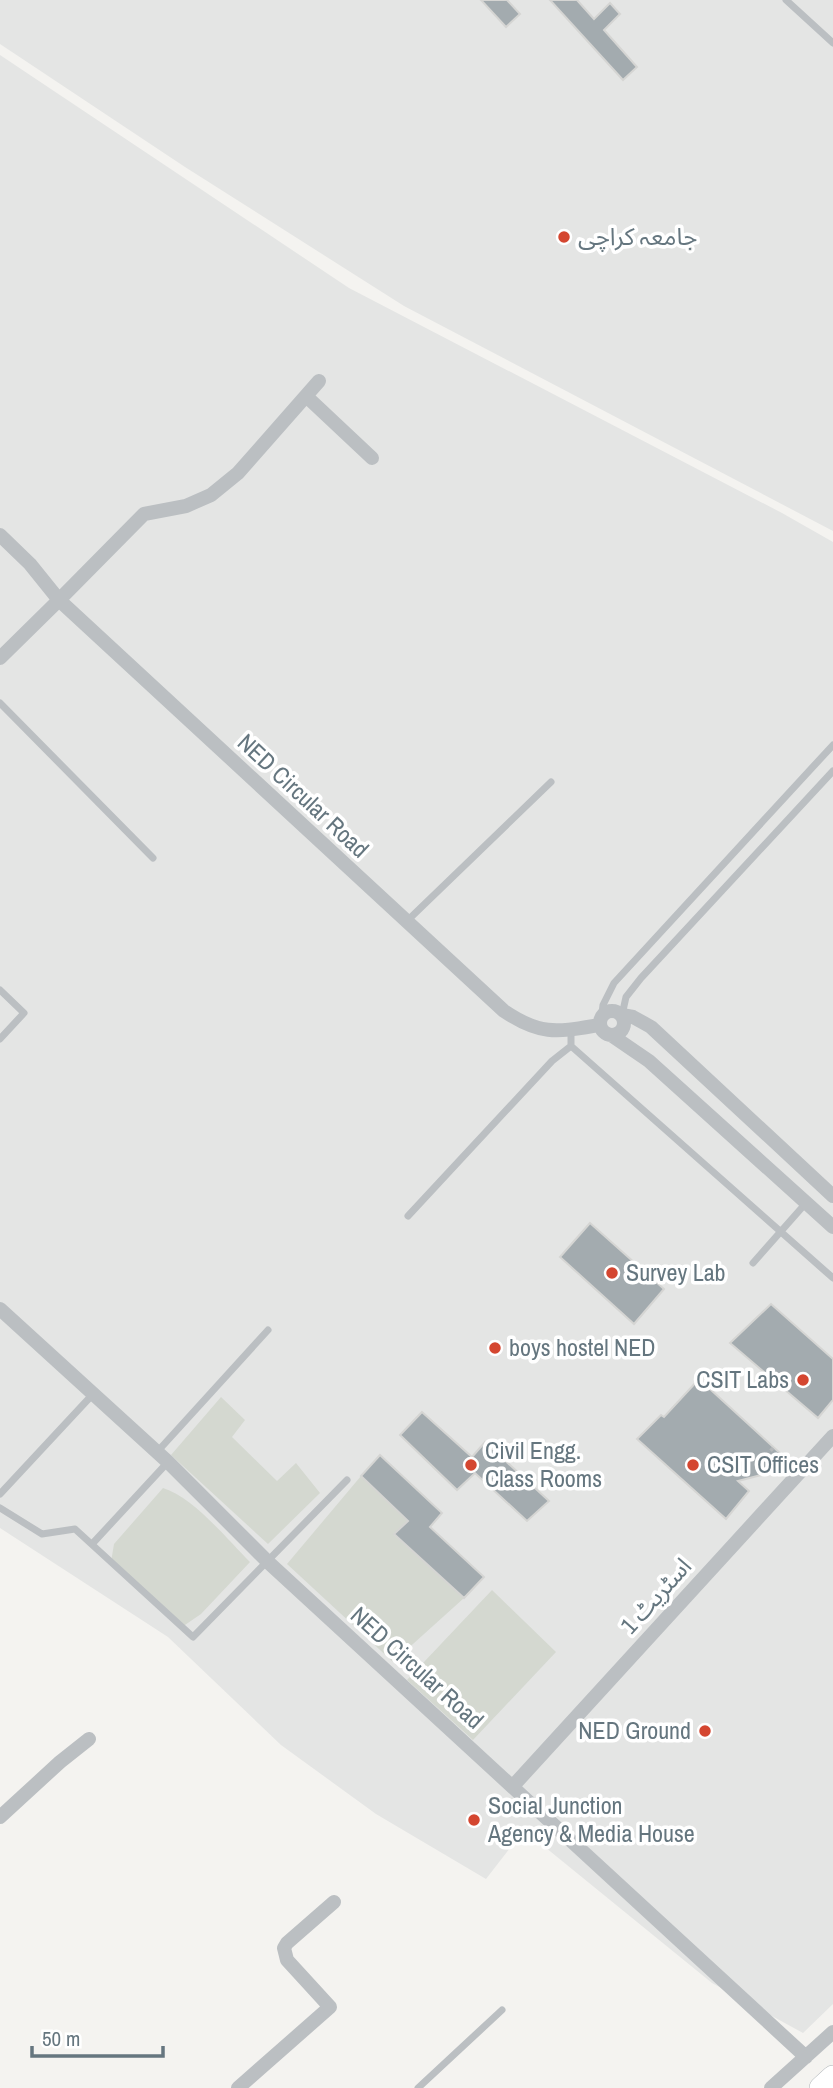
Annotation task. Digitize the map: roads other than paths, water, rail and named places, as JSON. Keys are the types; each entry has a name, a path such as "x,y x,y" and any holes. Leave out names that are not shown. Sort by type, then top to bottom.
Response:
{"main road":[{"path":"821,2088 833,2077"}],"street":[{"path":"0,658 144,514 186,506 211,495 237,473 319,381"},
{"path":"306,396 372,458"},
{"name":"NED Circular Road","path":"0,536 30,564 59,600 504,1011 534,1028 571,1029 601,1020"},
{"path":"833,1196 651,1027 612,1010 601,1020 606,1034 649,1062 833,1227"},
{"path":"611,1035 621,1031 624,1026 622,1015"},
{"name":"NED Circular Road","path":"0,1309 162,1457 268,1562 806,2057"},
{"name":"اسٹریٹ 1","path":"513,1786 833,1436"},
{"path":"0,1817 89,1739"},
{"path":"238,2088 330,2007 287,1960 284,1948 334,1902"},
{"path":"771,2088 833,2032"}],"lane":[{"path":"786,0 833,43"},
{"path":"0,703 153,858"},
{"path":"601,1020 603,1005 614,983 833,745"},
{"path":"622,1015 626,997 641,978 833,771"},
{"path":"407,922 551,782"},
{"path":"0,990 24,1013 0,1039"},
{"path":"571,1029 571,1046 833,1278"},
{"path":"408,1216 552,1061 571,1046"},
{"path":"752,1264 806,1203"},
{"path":"93,1543 268,1330"},
{"path":"0,1494 94,1393"},
{"path":"0,1508 42,1535 75,1529 193,1637 347,1480"},
{"path":"418,2088 502,2010"}],"place":[{"name":"جامعہ کراچی","path":"564,237"},
{"name":"Survey Lab","path":"612,1273"},
{"name":"boys hostel NED","path":"495,1348"},
{"name":"CSIT Labs","path":"803,1380"},
{"name":"Civil Engg. Class Rooms","path":"471,1465"},
{"name":"CSIT Offices","path":"693,1465"},
{"name":"NED Ground","path":"705,1731"},
{"name":"Social Junction Agency & Media House","path":"474,1820"}]}
